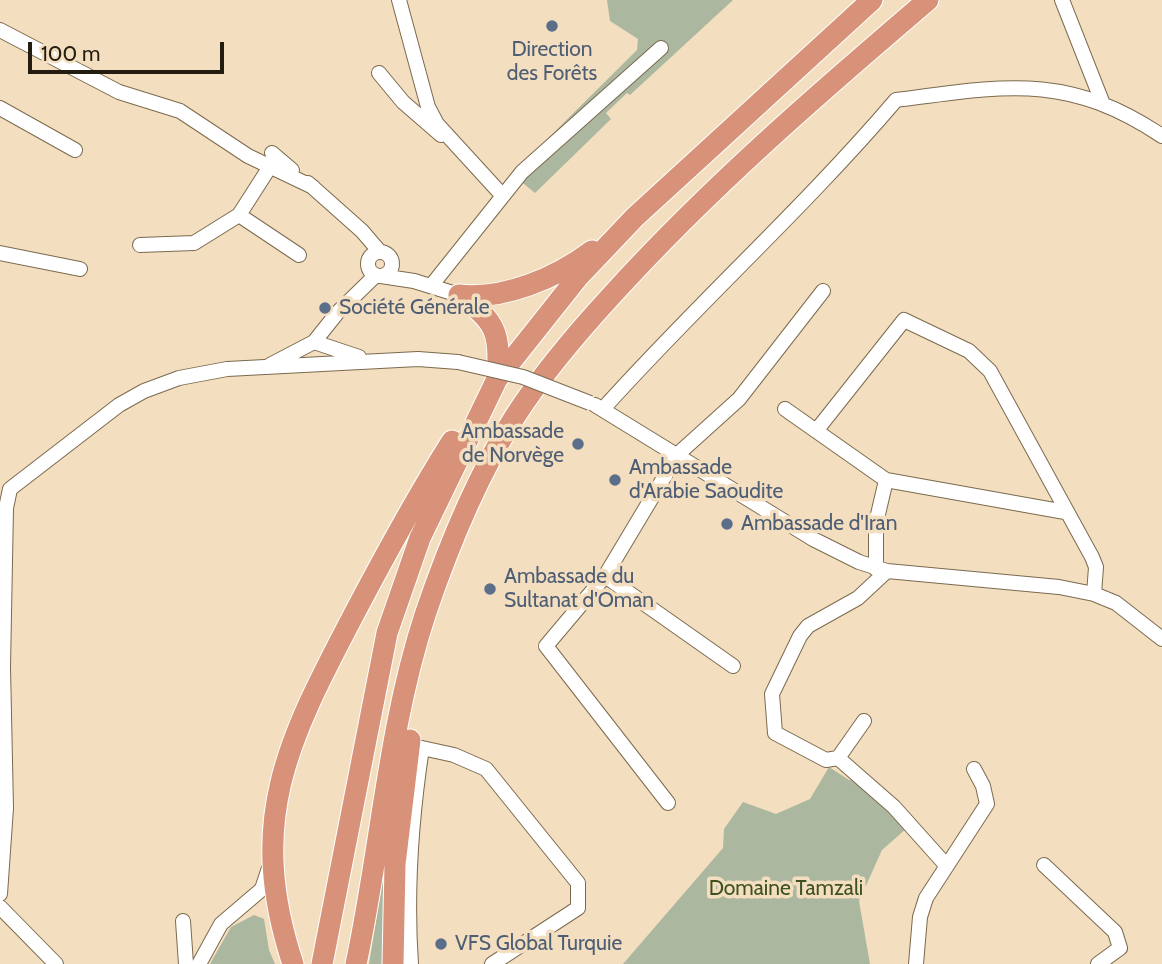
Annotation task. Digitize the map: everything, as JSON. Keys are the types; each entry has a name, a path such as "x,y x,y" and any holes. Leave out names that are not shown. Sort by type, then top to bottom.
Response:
{"highway":[{"path":"799,66 837,22 845,8 845,0"},
{"path":"293,964 274,885 273,839 283,766 318,682 391,543 438,463 497,379 578,277 635,218 872,0"},
{"path":"356,964 405,689 425,617 477,486 514,419 592,316 656,247 738,167 928,0"},
{"path":"459,295 489,296 551,276 585,257 635,218"},
{"path":"322,964 387,633 425,527 497,379 499,349 493,324 459,295"},
{"path":"395,964 393,918 406,763 443,566"}],"street":[{"path":"399,0 428,107 451,142 502,195"},
{"path":"1062,0 1103,104"},
{"path":"0,30 119,92 180,111 248,156 271,159 313,187 362,231 375,266 459,295"},
{"path":"431,286 522,172 661,48"},
{"path":"379,73 428,127 451,142"},
{"path":"596,406 649,357 838,168 896,100 996,87 1040,87 1103,104 1162,136"},
{"path":"0,108 75,150"},
{"path":"140,245 194,243 239,215 271,159"},
{"path":"239,215 299,256"},
{"path":"0,253 80,269"},
{"path":"266,368 314,342 386,253 414,281"},
{"path":"668,803 546,646 605,576 678,454 739,399 823,291"},
{"path":"816,431 904,320 969,351 990,371 1096,567 1094,594"},
{"path":"314,342 336,352 380,360"},
{"path":"0,894 6,808 3,667 5,487 54,458 120,405 144,391 179,378 228,369 380,360 458,362 523,377 596,406 820,543 881,570 1094,594 1123,608 1162,639"},
{"path":"785,409 886,480 1065,512"},
{"path":"864,721 838,758 826,760 775,733 772,694 800,636 808,626 858,598 881,570 876,523 886,480"},
{"path":"605,576 733,666"},
{"path":"411,964 407,910 412,813 422,748 454,755 486,769 578,883 578,908 492,964"},
{"path":"838,758 894,807 945,864"},
{"path":"916,964 920,917 926,898 945,864 987,804 983,786 974,769"},
{"path":"199,964 221,924 262,889 267,879 273,839"},
{"path":"1044,865 1115,932 1120,948 1098,964"},
{"path":"0,907 56,964"},
{"path":"183,921 186,964"}],"green space":[{"path":"607,0 733,0 630,95 627,93 606,113 611,119 535,193 512,174 637,50 638,39 610,21"},
{"name":"Domaine Tamzali","path":"829,767 849,780 873,782 907,828 882,850 859,901 870,964 623,964 723,848 724,829 743,802 776,814 810,799"},
{"path":"387,853 382,964 369,964"},
{"path":"254,915 264,919 269,950 275,964 210,964 231,927"}],"place":[{"name":"Direction des Forêts","path":"552,26"},
{"name":"Société Générale","path":"325,308"},
{"name":"Ambassade de Norvège","path":"578,444"},
{"name":"Ambassade d'Arabie Saoudite","path":"615,480"},
{"name":"Ambassade d'Iran","path":"727,524"},
{"name":"Ambassade du Sultanat d'Oman","path":"490,589"},
{"name":"VFS Global Turquie","path":"441,944"}]}
